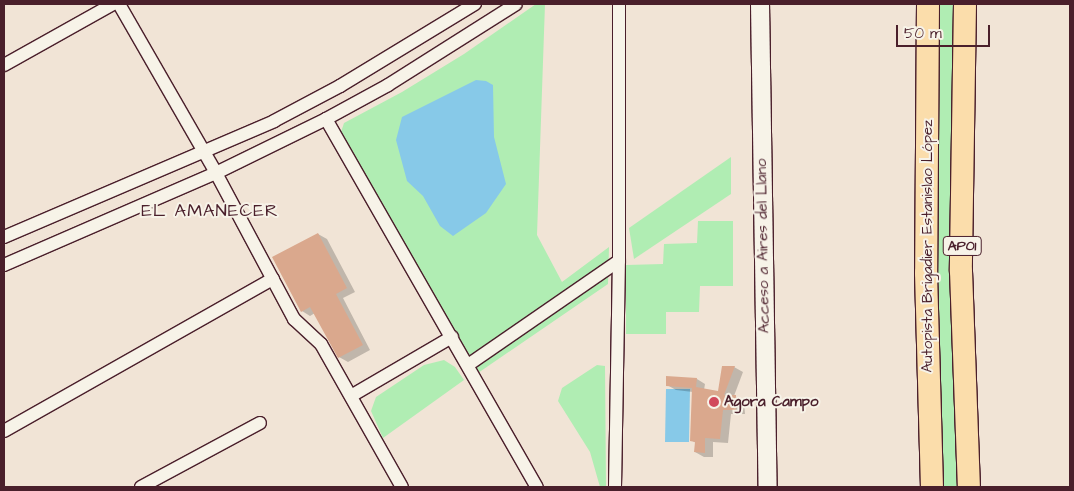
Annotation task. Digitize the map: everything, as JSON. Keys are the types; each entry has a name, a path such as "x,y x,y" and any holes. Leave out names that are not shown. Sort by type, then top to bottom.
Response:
{"highway":[{"name":"Autopista Brigadier Estanislao López","path":"928,4 926,273 932,487"},
{"name":"AP01","path":"964,4 961,272 969,487"}],"street":[{"path":"4,65 113,4"},
{"path":"119,4 216,173 294,319 321,344 402,487"},
{"path":"4,237 274,121 340,86 475,4"},
{"path":"4,265 216,173 326,119 388,85 516,4"},
{"path":"615,487 619,261 619,4"},
{"name":"Acceso a Aires del Llano","path":"760,4 768,487"},
{"path":"326,119 538,487"},
{"path":"468,365 619,261"},
{"path":"4,431 273,279"},
{"path":"351,396 452,337"},
{"path":"141,487 260,423"}],"green space":[{"path":"536,4 545,4 537,235 562,282 609,247 608,284 478,373 341,132 344,123 402,92 464,54"},
{"path":"928,4 965,4 969,487 932,487"},
{"path":"731,157 731,194 634,259 629,228"},
{"path":"698,221 733,221 733,286 700,286 699,312 666,312 666,334 626,334 626,265 663,264 664,244 697,243"},
{"path":"444,360 455,367 464,380 383,438 371,411 376,397 424,365"},
{"path":"597,365 605,366 606,487 600,487 590,452 558,401 562,388"}],"water":[{"path":"476,80 486,81 493,85 494,137 506,184 486,213 453,236 440,226 423,196 407,181 396,140 402,117"},
{"path":"666,389 690,389 689,442 665,442"}],"building":[{"path":"318,233 347,288 336,294 363,345 338,358 310,307 301,312 272,257"},
{"name":"Agora Campo","path":"722,366 735,366 724,395 736,395 736,410 723,410 720,439 705,438 705,453 694,452 695,442 690,441 692,388 666,386 666,376 697,378 696,387 718,391"}],"place":[{"name":"Agora Campo","path":"714,402"}],"district":[{"name":"EL AMANECER","path":"210,211"}]}
